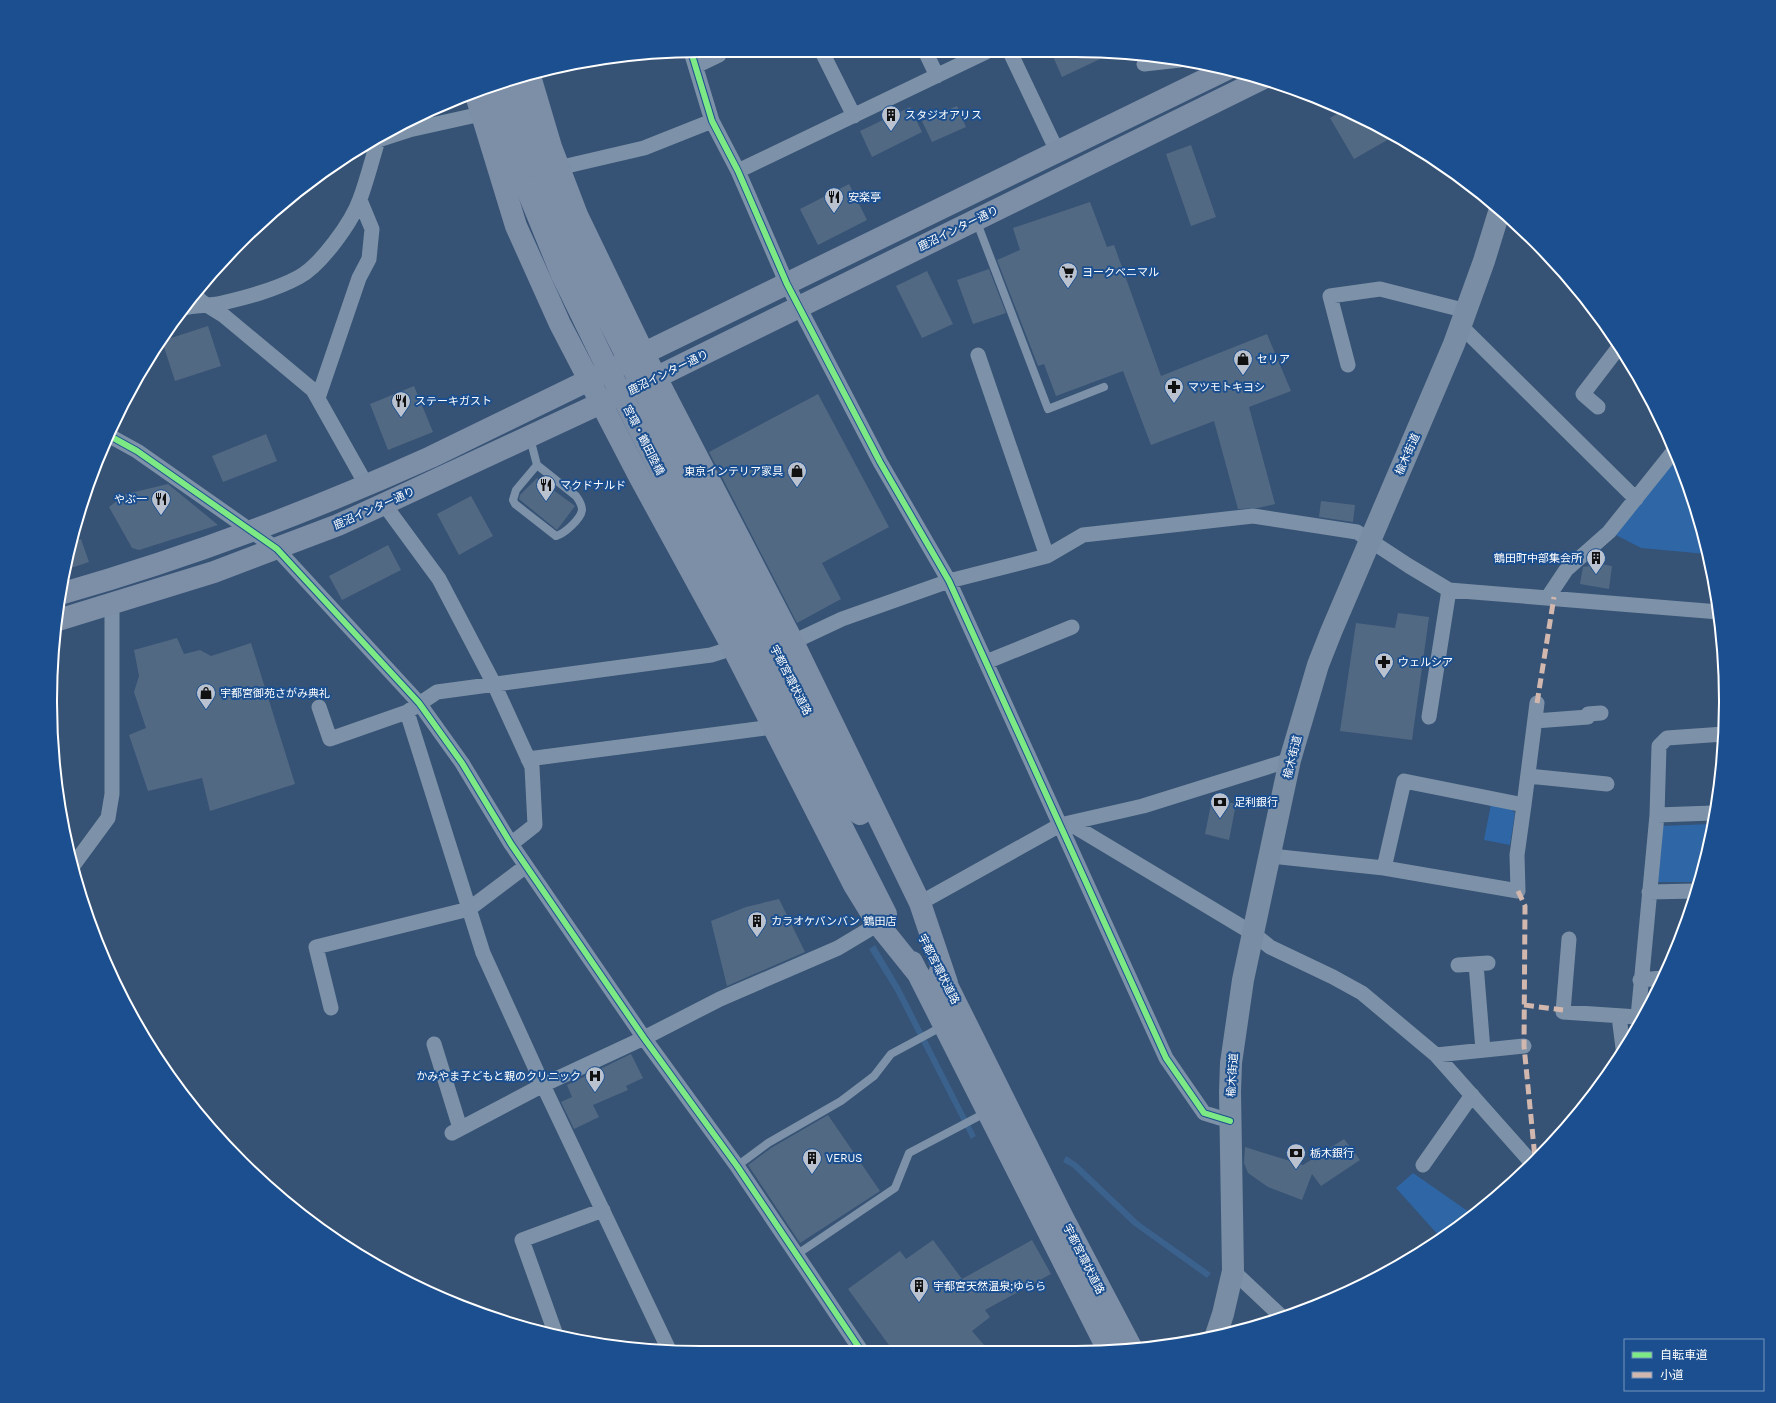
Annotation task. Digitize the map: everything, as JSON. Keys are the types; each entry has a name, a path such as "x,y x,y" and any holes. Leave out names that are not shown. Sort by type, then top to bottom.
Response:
{"main road":[{"path":"67,592 114,579 254,531 367,486 590,381 1218,73"},
{"path":"530,81 543,179"},
{"name":"鹿沼インター通り","path":"63,619 214,572 278,549 384,504 602,404 1254,83"},
{"path":"514,85 543,179"},
{"path":"496,90 543,179 577,215 644,354 793,642 920,903 947,984"},
{"path":"477,98 516,226 557,318 733,648 845,869 878,924 919,975"},
{"name":"宮環・鶴田陸橋","path":"543,179 584,272 737,596"},
{"name":"宇都宮環状道路","path":"737,596 919,975 937,1029 980,1116 1105,1345"},
{"name":"宇都宮環状道路","path":"737,596 947,984 1059,1211 1129,1344"}],"street":[{"path":"711,57 694,61 712,121 738,171 787,284 880,462 949,581 986,662 1065,824 1166,1058 1204,1113 1230,1121"},
{"path":"824,57 854,116"},
{"path":"928,57 937,76"},
{"path":"738,171 976,57"},
{"path":"1012,57 1058,153"},
{"path":"1144,64 1156,63"},
{"path":"412,125 481,114"},
{"path":"543,179 644,148 712,121"},
{"path":"192,306 220,304 275,288 301,276 322,257 338,237 360,200 374,146"},
{"path":"318,398 359,278 370,259 372,229 360,200"},
{"name":"楡木街道","path":"1218,1330 1224,1314 1233,1271 1230,1121 1232,1056 1243,980 1271,856 1290,760 1318,665 1464,319 1498,216"},
{"path":"1348,365 1330,296 1380,289 1464,319 1636,499"},
{"path":"199,298 223,315 313,390 367,486"},
{"path":"1598,407 1583,394 1615,352"},
{"path":"978,355 1047,556"},
{"path":"114,437 137,451 278,549 413,708 462,763 526,866 644,1038 737,1166 858,1346"},
{"path":"1548,597 1566,570 1609,532 1671,456"},
{"path":"384,504 439,578 494,684 532,767 535,825 512,844"},
{"path":"793,642 842,619 949,581 1047,556 1083,535 1253,516 1357,532 1449,590 1712,611"},
{"path":"1429,718 1449,590"},
{"path":"77,860 108,818 112,794 112,604"},
{"path":"986,662 1072,626"},
{"path":"319,707 330,739 413,708 437,692 711,655 733,648"},
{"path":"1271,856 1384,868 1518,891 1517,855 1537,703"},
{"path":"413,708 469,909 483,953 543,1085 667,1345"},
{"path":"1535,721 1588,717 1588,714 1601,713"},
{"path":"528,759 773,727"},
{"path":"1638,1014 1640,980 1657,815 1660,746 1667,738 1718,734"},
{"path":"920,903 1065,824 1143,806 1290,760"},
{"path":"1528,776 1608,784"},
{"path":"1384,868 1404,781 1524,805"},
{"path":"1657,815 1709,813"},
{"path":"1065,824 1254,934 1270,947 1333,977 1362,993 1436,1056 1528,1159"},
{"path":"331,1008 316,946 469,909 526,866"},
{"path":"1649,892 1690,891"},
{"path":"434,1044 456,1131 543,1085 644,1038 720,999 838,948 878,924"},
{"path":"1569,939 1563,1012 1637,1017"},
{"path":"1458,965 1482,963 1483,1050"},
{"path":"1640,980 1657,979"},
{"path":"1619,1016 1622,1041"},
{"path":"1436,1056 1524,1046"},
{"path":"1422,1165 1472,1095"},
{"path":"554,1329 522,1240 602,1210"},
{"path":"1233,1271 1278,1313"}],"lane":[{"path":"975,219 1048,409 1104,387"},
{"path":"529,437 537,465 576,496 580,502 582,509 581,514 565,533 556,536 512,500 516,490 537,465"},
{"path":"737,1166 768,1143 842,1101 874,1076 891,1054 937,1029"},
{"path":"796,1255 895,1188 909,1153 980,1116"}],"shaded area":[{"path":"1672,460 1685,494 1702,554 1641,548 1616,535"},
{"path":"1491,804 1509,807 1515,813 1510,845 1484,840"},
{"path":"1707,824 1693,882 1655,882 1659,826"},
{"path":"875,945 900,987 976,1136 971,1139 895,991 869,949"},
{"path":"1066,1156 1077,1163 1139,1222 1211,1273 1207,1278 1133,1225 1072,1167 1063,1162"},
{"path":"1413,1173 1469,1212 1437,1234 1396,1188"}],"building":[{"path":"1053,57 1103,58 1062,77"},
{"path":"957,106 966,127 932,142 922,121"},
{"name":"スタジオアリス","path":"910,107 922,132 872,157 860,131"},
{"path":"1338,113 1360,123 1389,139 1354,159 1330,118"},
{"path":"1191,145 1216,217 1191,226 1166,154"},
{"name":"安楽亭","path":"849,184 867,220 818,245 800,209"},
{"path":"1090,202 1107,247 1114,245 1161,376 1267,334 1291,391 1249,407 1275,504 1258,508 1238,509 1214,421 1151,445 1123,371 1056,396 1044,364 1038,366 997,260 1020,250 1013,228"},
{"path":"989,269 1006,313 973,324 957,280"},
{"path":"927,271 953,324 922,338 896,286"},
{"path":"208,326 221,366 175,381 164,346 169,339"},
{"name":"ステーキガスト","path":"414,386 433,432 388,450 370,404"},
{"name":"東京インテリア家具","path":"818,394 889,527 822,563 841,599 797,623 709,452"},
{"path":"266,434 277,461 223,482 212,456"},
{"name":"マクドナルド","path":"537,478 575,506 557,530 519,499 520,495"},
{"name":"やぶ一","path":"168,484 218,525 139,550 132,548 109,507 126,494"},
{"path":"471,496 493,536 459,555 437,514"},
{"path":"1321,501 1355,505 1353,522 1319,517"},
{"path":"81,539 89,562 71,568 78,540"},
{"path":"388,545 401,570 342,600 329,576"},
{"name":"鶴田町中部集会所","path":"1590,562 1612,566 1609,589 1580,584 1583,567 1589,566"},
{"name":"ウェルシア","path":"1398,613 1429,617 1412,740 1340,731 1356,623 1395,628"},
{"name":"宇都宮御苑さがみ典礼","path":"177,638 184,654 200,650 211,656 251,643 295,784 210,811 202,778 148,791 129,735 146,728 134,692 139,676 134,650"},
{"name":"足利銀行","path":"1212,799 1236,804 1229,840 1205,834"},
{"name":"カラオケバンバン 鶴田店","path":"779,899 805,952 727,986 711,921 746,907"},
{"name":"かみやま子どもと親のクリニック","path":"631,1054 643,1078 626,1086 628,1090 593,1105 599,1117 574,1129 561,1102 572,1097 567,1085"},
{"name":"VERUS","path":"828,1115 880,1191 800,1243 748,1165 771,1148"},
{"name":"栃木銀行","path":"1344,1139 1360,1160 1321,1186 1312,1174 1302,1200 1268,1187 1248,1173 1244,1163 1245,1147 1303,1165"},
{"name":"宇都宮天然温泉;ゆらら","path":"933,1240 962,1279 1032,1240 1051,1274 985,1310 990,1317 972,1331 985,1346 890,1346 848,1289 900,1251 906,1259"}],"marked path":[{"path":"1537,703 1554,597"},
{"path":"1518,891 1525,906 1524,1046 1534,1152"},
{"path":"1524,1005 1563,1010"}],"cycle path":[{"path":"693,57 712,121 738,171 787,284 880,462 949,581 1166,1058 1204,1113 1230,1121"},
{"path":"113,438 137,451 277,549 419,703 462,763 511,844 644,1038 737,1166 858,1346"}],"place":[{"name":"スタジオアリス","path":"891,132"},
{"name":"安楽亭","path":"834,214"},
{"name":"ヨークベニマル","path":"1068,289"},
{"name":"セリア","path":"1243,376"},
{"name":"マツモトキヨシ","path":"1174,404"},
{"name":"ステーキガスト","path":"401,418"},
{"name":"東京インテリア家具","path":"797,488"},
{"name":"マクドナルド","path":"546,502"},
{"name":"やぶ一","path":"161,516"},
{"name":"鶴田町中部集会所","path":"1596,575"},
{"name":"ウェルシア","path":"1384,679"},
{"name":"宇都宮御苑さがみ典礼","path":"206,710"},
{"name":"足利銀行","path":"1220,819"},
{"name":"カラオケバンバン 鶴田店","path":"757,938"},
{"name":"かみやま子どもと親のクリニック","path":"595,1093"},
{"name":"栃木銀行","path":"1296,1170"},
{"name":"VERUS","path":"812,1175"},
{"name":"宇都宮天然温泉;ゆらら","path":"919,1303"}]}
